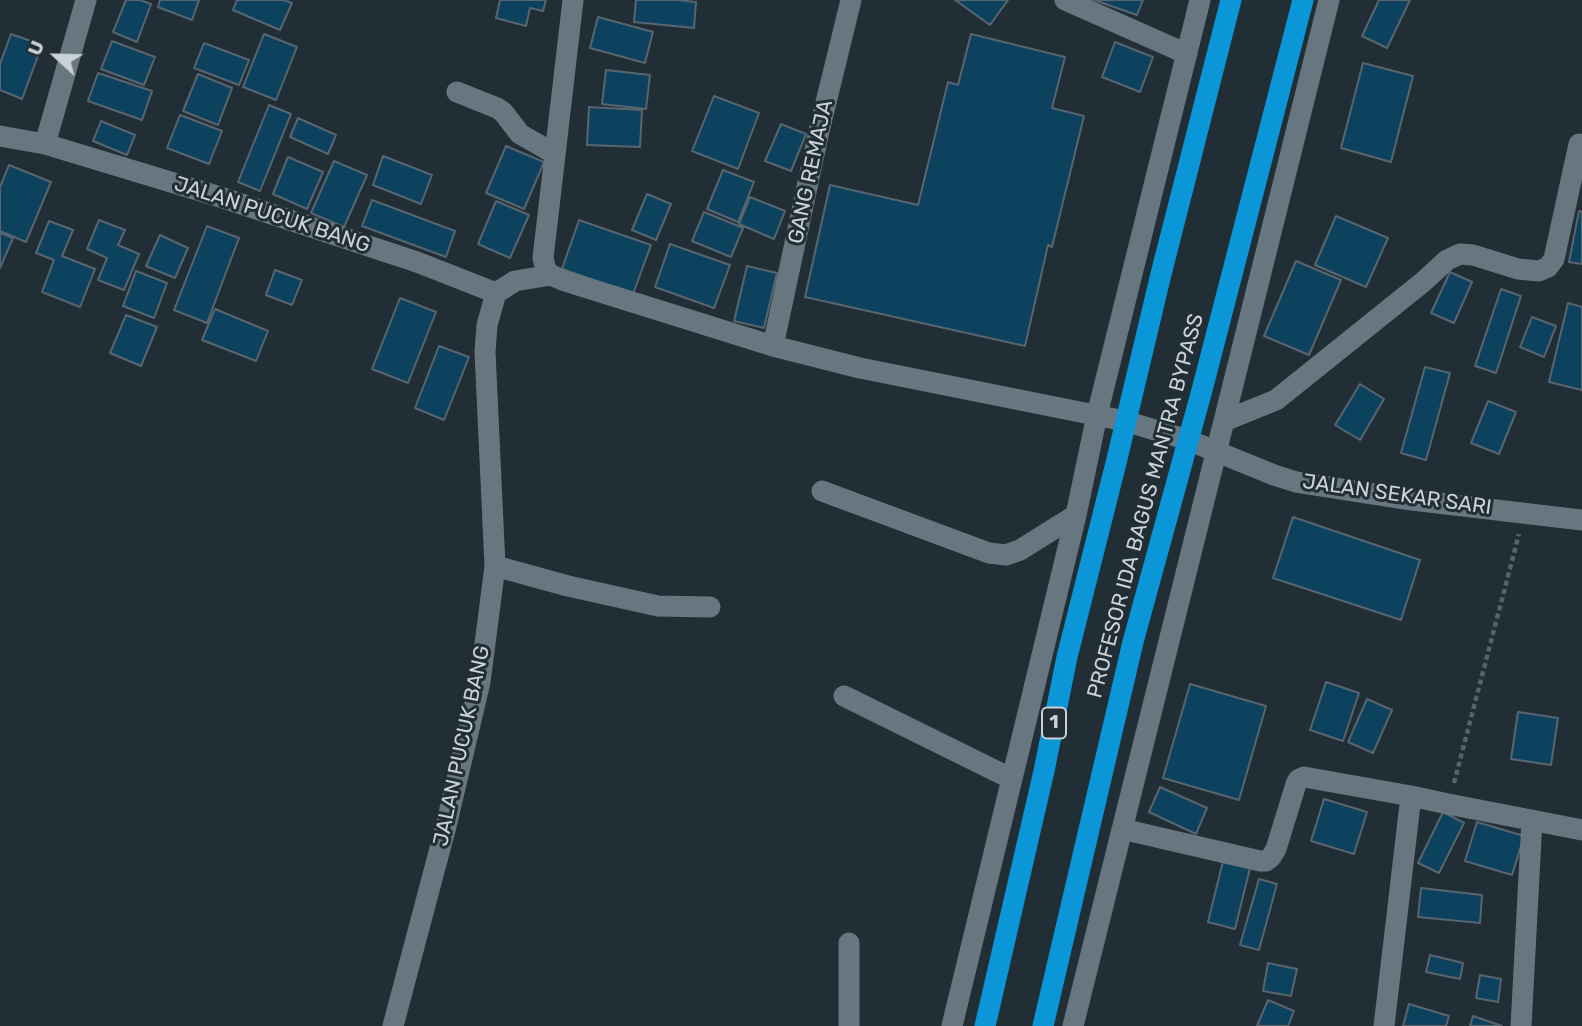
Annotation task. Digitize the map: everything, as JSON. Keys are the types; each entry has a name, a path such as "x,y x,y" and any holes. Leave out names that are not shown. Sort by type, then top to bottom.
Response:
{"highway":[{"name":"PROFESOR IDA BAGUS MANTRA BYPASS","path":"985,1026 1044,771 1067,657 1231,0"},
{"name":"PROFESOR IDA BAGUS MANTRA BYPASS","path":"1043,1026 1133,642 1303,0"}],"street":[{"path":"45,144 86,0"},
{"path":"551,275 546,270 543,258 573,0"},
{"name":"GANG REMAJA","path":"773,345 819,131 851,0"},
{"path":"1065,0 1187,54"},
{"path":"952,1026 1076,515 1097,415 1200,0"},
{"path":"1073,1026 1329,0"},
{"path":"457,92 497,108 523,137 555,154"},
{"name":"JALAN PUCUK BANG","path":"0,135 45,144 230,200 417,262 496,293 487,325 485,352 495,566 480,682 446,826 393,1026"},
{"path":"1224,421 1276,400 1447,260 1460,254 1473,255 1518,269 1539,271 1548,267 1554,259 1579,144"},
{"path":"496,293 515,281 551,275"},
{"name":"JALAN SEKAR SARI","path":"551,275 773,345 860,368 1125,421 1188,440 1296,482 1412,500 1582,520"},
{"path":"821,491 989,554 1006,555 1020,550 1076,515"},
{"path":"495,566 658,606 710,607"},
{"path":"844,695 1012,779"},
{"path":"1122,829 1266,861 1276,849 1296,784 1304,777 1582,830"},
{"path":"1384,1026 1411,796"},
{"path":"1521,1026 1532,820"},
{"path":"849,943 849,1026"}],"path":[{"path":"1448,804 1524,512"}],"building":[{"path":"126,0 140,0 151,4 137,42 113,32"},
{"path":"160,0 199,0 192,20 158,7"},
{"path":"237,0 283,0 292,3 280,30 233,10"},
{"path":"500,0 546,0 543,11 530,8 526,26 496,18"},
{"path":"636,0 696,2 694,28 634,22"},
{"path":"955,0 1008,0 990,25"},
{"path":"1094,0 1143,0 1137,15"},
{"path":"1379,0 1410,0 1387,48 1362,36"},
{"path":"598,17 653,32 645,63 590,48"},
{"path":"11,34 42,45 22,99 0,90 0,64"},
{"path":"264,34 297,47 276,100 243,87"},
{"path":"971,34 1065,57 1052,108 1084,116 1052,247 1048,245 1025,346 805,297 830,185 918,205 948,82 958,85"},
{"path":"112,41 155,57 144,85 101,69"},
{"path":"1115,42 1153,57 1140,92 1102,77"},
{"path":"204,43 249,60 239,85 194,68"},
{"path":"1363,63 1413,76 1391,162 1341,148"},
{"path":"606,70 650,75 646,109 602,104"},
{"path":"98,73 152,91 142,120 88,101"},
{"path":"198,74 232,88 218,125 183,111"},
{"path":"714,96 759,113 738,169 692,151"},
{"path":"269,105 291,114 260,191 238,182"},
{"path":"589,107 642,110 640,147 587,145"},
{"path":"180,115 222,131 209,164 167,148"},
{"path":"298,118 336,135 328,154 290,137"},
{"path":"101,121 135,135 127,155 93,141"},
{"path":"781,124 806,134 791,171 765,161"},
{"path":"506,146 544,162 524,209 486,193"},
{"path":"383,156 432,175 421,204 373,185"},
{"path":"288,157 323,172 307,209 273,194"},
{"path":"334,161 367,175 344,227 311,213"},
{"path":"9,165 51,182 26,242 0,231 0,187"},
{"path":"723,170 754,182 738,222 707,209"},
{"path":"647,194 671,204 656,240 632,230"},
{"path":"750,197 785,211 774,239 739,224"},
{"path":"372,200 455,231 446,257 362,226"},
{"path":"496,201 529,215 510,258 478,244"},
{"path":"1579,211 1582,212 1582,264 1569,262"},
{"path":"704,212 743,228 731,257 692,241"},
{"path":"1336,216 1388,238 1366,287 1315,265"},
{"path":"99,220 125,230 118,245 139,254 124,290 98,280 107,258 87,249"},
{"path":"579,220 651,245 633,294 562,269"},
{"path":"49,221 73,230 62,256 95,269 80,307 42,292 54,260 36,253"},
{"path":"207,226 239,238 207,323 174,310"},
{"path":"0,233 13,238 0,268"},
{"path":"160,235 188,248 175,278 146,266"},
{"path":"670,244 730,265 714,308 655,287"},
{"path":"1296,261 1341,280 1309,355 1264,336"},
{"path":"747,266 777,273 764,328 734,321"},
{"path":"275,270 302,280 292,305 266,295"},
{"path":"136,271 167,283 154,318 123,306"},
{"path":"1450,272 1472,282 1454,323 1431,313"},
{"path":"1501,289 1521,296 1496,373 1475,366"},
{"path":"400,298 436,312 408,383 372,369"},
{"path":"1568,303 1582,307 1582,390 1549,382"},
{"path":"215,309 268,331 256,361 202,340"},
{"path":"126,315 157,327 141,366 110,353"},
{"path":"1532,317 1556,326 1544,357 1520,347"},
{"path":"439,346 469,357 444,420 415,408"},
{"path":"1425,367 1450,373 1426,460 1401,453"},
{"path":"1360,384 1384,399 1360,440 1335,425"},
{"path":"1488,401 1516,412 1499,454 1471,443"},
{"path":"1293,517 1420,560 1401,620 1273,578"},
{"path":"1326,682 1359,693 1343,741 1310,730"},
{"path":"1190,684 1266,706 1239,800 1163,778"},
{"path":"1367,699 1392,710 1373,753 1348,742"},
{"path":"1518,712 1558,718 1551,765 1511,759"},
{"path":"1160,787 1207,808 1196,834 1149,812"},
{"path":"1324,799 1367,812 1354,854 1311,841"},
{"path":"1443,812 1464,823 1439,873 1418,863"},
{"path":"1477,822 1524,836 1512,875 1465,861"},
{"path":"1224,857 1251,864 1235,929 1208,922"},
{"path":"1259,879 1277,884 1259,950 1240,945"},
{"path":"1421,888 1482,895 1480,923 1418,917"},
{"path":"1430,955 1463,963 1460,979 1426,972"},
{"path":"1268,963 1297,969 1291,996 1263,991"},
{"path":"1480,975 1501,979 1498,1002 1476,998"},
{"path":"1268,1000 1294,1011 1288,1026 1257,1026"},
{"path":"1409,1004 1449,1016 1446,1026 1403,1026"},
{"path":"1473,1016 1502,1026 1470,1026"}]}
